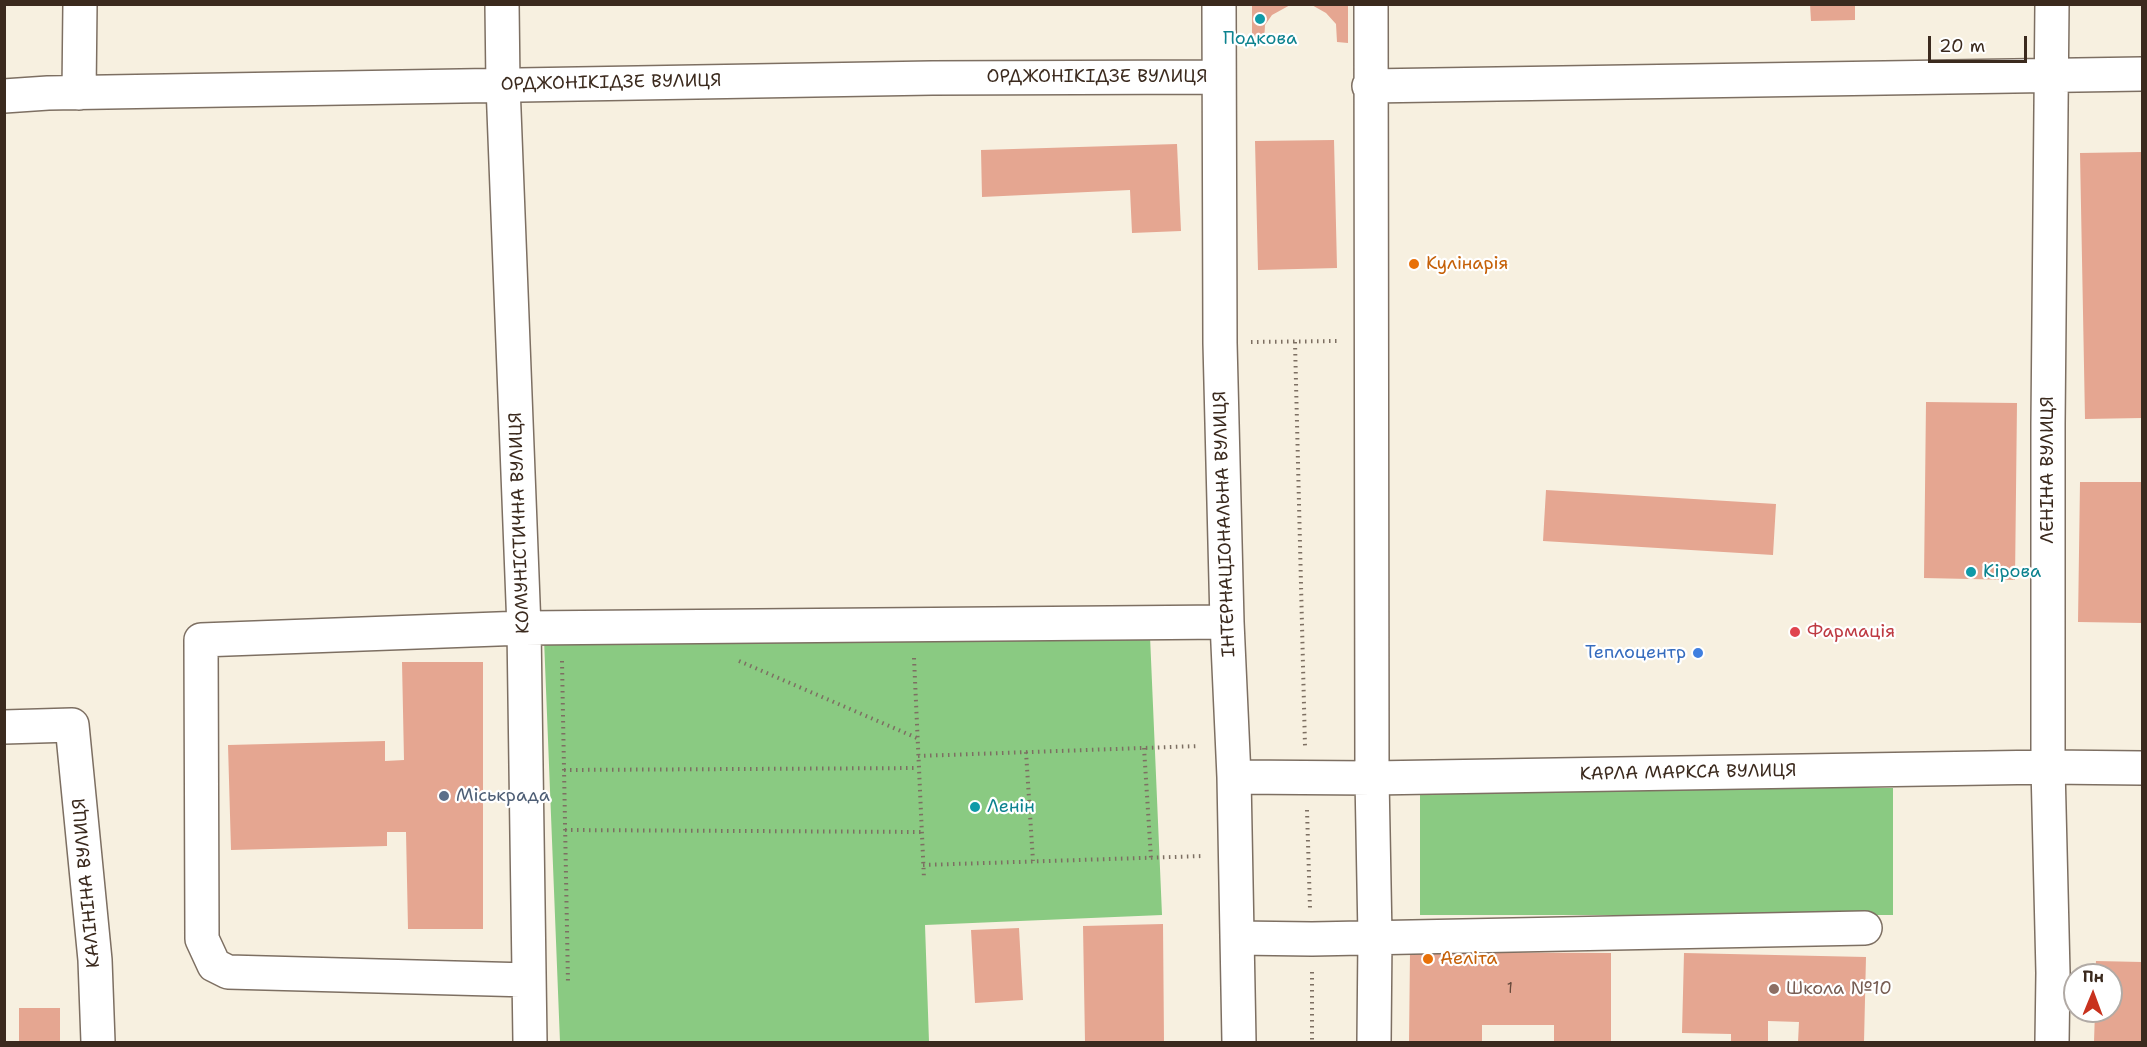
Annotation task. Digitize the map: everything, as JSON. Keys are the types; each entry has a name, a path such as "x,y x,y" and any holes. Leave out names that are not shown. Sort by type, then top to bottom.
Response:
{"street":[{"path":"79,93 80,4"},
{"name":"КОМУНІСТИЧНА ВУЛИЦЯ","path":"502,4 503,85 524,628 530,1042"},
{"name":"ІНТЕРНАЦІОНАЛЬНА ВУЛИЦЯ","path":"1219,4 1220,343 1227,622 1234,777 1239,1042"},
{"path":"1371,4 1374,1042"},
{"name":"ЛЕНІНА ВУЛИЦЯ","path":"2052,4 2048,423 2048,767 2053,973 2052,1042"},
{"path":"1370,86 2142,74"},
{"name":"ОРДЖОНІКІДЗЕ ВУЛИЦЯ","path":"4,96 932,78 1218,77"},
{"path":"529,980 228,972 214,965 202,939 201,640 524,628 1227,622"},
{"name":"КАЛІНІНА ВУЛИЦЯ","path":"4,727 72,725 95,960 98,1042"},
{"name":"КАРЛА МАРКСА ВУЛИЦЯ","path":"1234,777 1372,778 2048,767 2142,768"},
{"path":"1237,938 1312,939 1865,928"}],"path":[{"path":"1220,343 1371,341"},
{"path":"1295,342 1305,778 1312,939 1312,1042"},
{"path":"912,624 924,879"},
{"path":"561,652 568,983"},
{"path":"737,660 917,738"},
{"path":"918,756 1232,744"},
{"path":"1144,748 1151,858"},
{"path":"1026,752 1033,861"},
{"path":"564,770 918,768"},
{"path":"565,830 921,832"},
{"path":"923,865 1236,855"}],"green space":[{"path":"1150,636 1162,915 925,925 929,1042 560,1042 544,639"},
{"path":"1420,788 1893,788 1893,915 1420,915"}],"building":[{"path":"1252,4 1292,4 1272,15 1265,25 1264,43 1252,44"},
{"path":"1310,4 1348,4 1348,43 1337,42 1336,24 1326,13"},
{"path":"1810,4 1855,4 1855,20 1811,21"},
{"path":"1334,140 1337,268 1258,270 1255,141"},
{"path":"1177,144 1181,231 1132,233 1130,190 982,197 981,150"},
{"path":"2142,152 2142,418 2085,419 2080,153"},
{"path":"1926,402 2017,403 2015,580 1924,578"},
{"path":"2080,482 2142,482 2142,623 2078,622"},
{"path":"1546,490 1776,504 1773,555 1543,541"},
{"path":"402,662 483,662 483,929 408,929 406,832 387,832 387,846 231,850 228,745 385,741 385,761 404,760"},
{"path":"1163,924 1164,1042 1085,1042 1083,926"},
{"path":"1019,928 1023,1000 975,1003 971,930"},
{"path":"1410,952 1611,953 1611,1042 1554,1042 1554,1025 1482,1025 1482,1042 1409,1042"},
{"name":"Школа №10","path":"1684,953 1866,957 1864,1042 1798,1042 1799,1022 1768,1021 1768,1042 1731,1042 1731,1034 1682,1033"},
{"path":"2096,961 2142,962 2142,1042 2094,1042 2095,1023 2123,1023 2123,963 2096,963"},
{"path":"19,1008 60,1008 60,1042 19,1042"}],"place":[{"name":"Подкова","path":"1260,19"},
{"name":"Кулінарія","path":"1414,264"},
{"name":"Кірова","path":"1971,572"},
{"name":"Фармація","path":"1795,632"},
{"name":"Теплоцентр","path":"1698,653"},
{"name":"Міськрада","path":"444,796"},
{"name":"Ленін","path":"975,807"},
{"name":"Аеліта","path":"1428,959"},
{"name":"Школа №10","path":"1774,989"}]}
